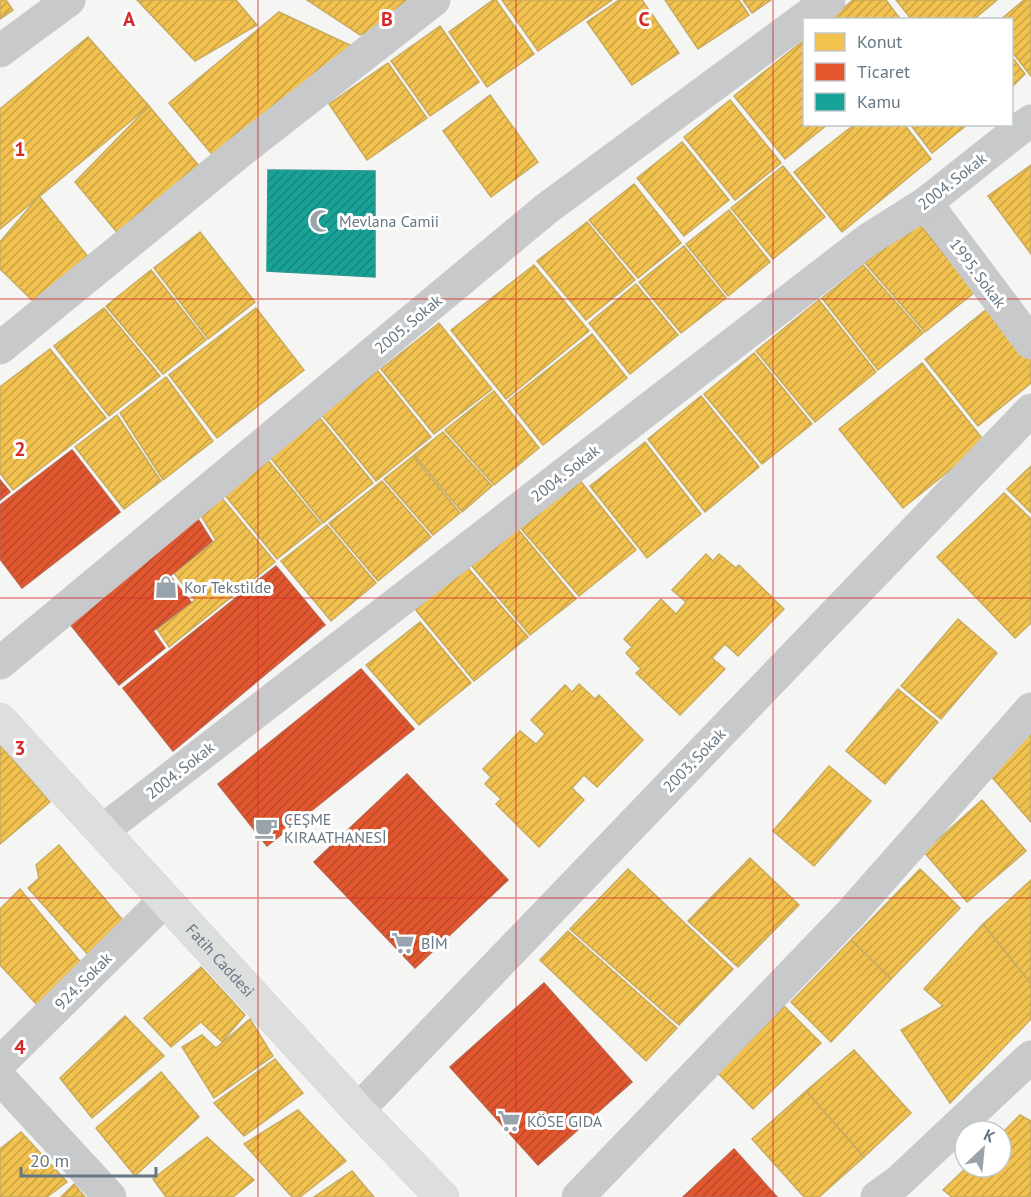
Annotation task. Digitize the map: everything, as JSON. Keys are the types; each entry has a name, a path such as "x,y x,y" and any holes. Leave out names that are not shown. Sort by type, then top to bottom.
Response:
{"main road":[{"name":"Fatih Caddesi","path":"0,720 358,1110 442,1197"}],"street":[{"path":"0,51 69,0"},
{"path":"0,348 236,154 434,0"},
{"name":"2005. Sokak","path":"805,18 829,0"},
{"name":"2005. Sokak","path":"0,663 546,208 803,19"},
{"name":"2004. Sokak","path":"102,831 866,241 926,203 1031,121"},
{"name":"1995. Sokak","path":"926,203 1031,343"},
{"name":"2003. Sokak","path":"358,1110 1031,410"},
{"path":"578,1197 852,912 1031,709"},
{"name":"924. Sokak","path":"0,1063 165,900"},
{"path":"897,1192 1031,1057"},
{"path":"0,1078 110,1197"}],"building: Konut":[{"path":"0,0 6,0 13,10 0,19"},
{"path":"137,0 236,0 257,25 195,61"},
{"path":"307,0 406,0 417,13 360,35"},
{"path":"496,0 534,54 487,87 449,32"},
{"path":"502,0 612,0 538,51"},
{"path":"619,0 642,0 679,53 632,85 587,22"},
{"path":"665,0 739,0 749,15 698,49"},
{"path":"743,0 771,0 752,13"},
{"path":"853,0 886,0 900,18 831,18"},
{"path":"896,0 997,0 975,18 910,18"},
{"path":"1024,0 1031,0 1031,76 1013,53 1013,18 1002,18"},
{"path":"279,12 354,47 215,158 169,103"},
{"path":"440,26 479,82 430,116 391,61"},
{"path":"88,37 149,106 0,229 0,109"},
{"path":"803,41 803,126 826,126 785,159 734,96"},
{"path":"1013,58 1025,74 1013,86"},
{"path":"388,63 427,118 367,160 329,104"},
{"path":"490,95 538,162 491,197 443,131"},
{"path":"730,100 781,163 735,200 684,137"},
{"path":"149,106 199,166 120,236 75,182"},
{"path":"852,126 906,126 931,159 842,232 794,172"},
{"path":"912,126 966,126 932,153"},
{"path":"682,142 729,200 684,236 637,178"},
{"path":"1031,165 1031,254 988,196"},
{"path":"783,166 825,217 773,259 731,208"},
{"path":"634,184 681,243 638,278 589,220"},
{"path":"39,196 90,259 34,302 0,269 0,242"},
{"path":"729,210 770,262 728,296 686,244"},
{"path":"917,221 975,292 925,332 865,263"},
{"path":"587,222 635,280 586,320 537,261"},
{"path":"200,232 255,302 208,339 154,268"},
{"path":"684,246 726,298 681,333 639,282"},
{"path":"534,265 589,331 506,399 451,330"},
{"path":"863,265 923,333 878,370 822,298"},
{"path":"151,270 206,340 163,374 106,306"},
{"path":"636,284 678,335 630,374 589,323"},
{"path":"819,300 876,372 815,422 756,351"},
{"path":"104,308 160,376 109,416 54,346"},
{"path":"256,308 304,370 217,438 169,375"},
{"path":"988,308 1031,360 1031,383 978,426 925,359"},
{"path":"439,323 492,389 434,434 381,369"},
{"path":"592,334 627,378 543,445 508,401"},
{"path":"50,349 106,418 13,490 0,473 0,387"},
{"path":"754,353 812,424 762,464 704,394"},
{"path":"922,363 985,442 903,508 839,429"},
{"path":"378,371 431,437 376,481 322,415"},
{"path":"166,377 213,441 163,480 120,413"},
{"path":"494,391 539,448 494,485 445,430"},
{"path":"701,396 759,467 705,512 648,439"},
{"path":"117,415 161,481 124,509 75,447"},
{"path":"319,417 373,483 323,523 270,457"},
{"path":"443,432 492,486 462,512 414,455"},
{"path":"645,442 701,514 647,558 590,486"},
{"path":"413,456 460,513 433,535 384,479"},
{"path":"267,459 321,524 277,559 224,494"},
{"path":"1031,466 1031,513 1007,489"},
{"path":"578,478 636,550 579,596 519,526"},
{"path":"382,481 431,537 378,581 329,523"},
{"path":"1004,493 1031,519 1031,623 1015,638 937,557"},
{"path":"221,497 275,562 169,647 157,629 195,600 174,573 216,540 200,514"},
{"path":"327,525 376,583 331,621 281,561"},
{"path":"517,528 576,599 530,635 471,565"},
{"path":"706,554 713,561 719,554 736,568 739,565 784,609 738,656 725,644 712,658 725,669 680,715 636,673 641,669 626,653 632,647 624,639 661,599 676,614 686,602 672,590"},
{"path":"468,568 528,637 474,681 415,609"},
{"path":"958,619 997,653 941,719 901,686"},
{"path":"420,622 471,683 419,725 366,665"},
{"path":"579,684 595,699 599,695 643,740 597,787 584,775 572,788 584,800 539,847 496,804 501,799 485,784 491,777 483,769 520,731 536,744 545,734 531,720 565,685 572,692"},
{"path":"898,689 938,722 885,784 846,751"},
{"path":"1031,723 1031,822 983,767"},
{"path":"0,745 50,802 0,844"},
{"path":"829,766 871,801 814,866 773,831"},
{"path":"982,800 1026,851 967,902 924,852"},
{"path":"59,845 126,924 91,958 28,888 39,878 36,865"},
{"path":"750,858 799,905 738,967 688,921"},
{"path":"628,869 733,969 679,1025 570,929"},
{"path":"920,869 960,908 891,979 851,940"},
{"path":"1031,880 1031,984 983,924"},
{"path":"20,889 83,965 39,1007 0,965 0,909"},
{"path":"983,924 1031,984 1031,1019 950,1103 901,1030 943,1006 924,989"},
{"path":"568,931 677,1028 646,1061 540,960"},
{"path":"851,940 891,979 831,1042 791,1002"},
{"path":"201,967 245,1015 222,1042 201,1022 171,1047 144,1018"},
{"path":"782,1004 821,1043 753,1109 715,1070"},
{"path":"125,1016 164,1056 92,1118 60,1078"},
{"path":"250,1019 273,1056 214,1098 182,1047 202,1035 216,1048"},
{"path":"854,1050 911,1113 864,1157 806,1091"},
{"path":"275,1059 303,1093 244,1136 214,1103"},
{"path":"161,1072 199,1117 135,1176 96,1128"},
{"path":"806,1091 864,1157 819,1197 804,1197 752,1139"},
{"path":"298,1110 346,1161 300,1197 292,1197 244,1144"},
{"path":"1020,1115 1031,1121 1031,1197 952,1197 943,1190 954,1179 1013,1179 1013,1122"},
{"path":"21,1132 67,1182 47,1197 0,1197 0,1149"},
{"path":"207,1137 254,1180 233,1197 166,1197 153,1179"},
{"path":"352,1171 374,1197 314,1197"},
{"path":"74,1184 85,1197 61,1197"}],"building: Ticaret":[{"path":"72,450 120,512 22,588 0,559 0,505"},
{"path":"0,480 10,492 0,500"},
{"path":"196,516 212,541 170,576 191,602 153,631 165,648 119,685 66,619"},
{"path":"276,566 325,625 173,751 123,688"},
{"path":"361,669 414,729 267,846 218,784"},
{"path":"407,774 508,880 415,968 314,862"},
{"path":"544,983 632,1082 538,1165 450,1067"},
{"path":"734,1149 777,1197 683,1197"}],"building: Kamu":[{"name":"Mevlana Camii","path":"268,170 375,171 375,277 267,271"}],"place":[{"name":"Mevlana Camii","path":"321,221"},
{"name":"Kor Tekstilde","path":"166,587"},
{"name":"ÇEŞME KIRAATHANESİ","path":"266,828"},
{"name":"BİM","path":"403,943"},
{"name":"KÖSE GIDA","path":"509,1121"}]}
